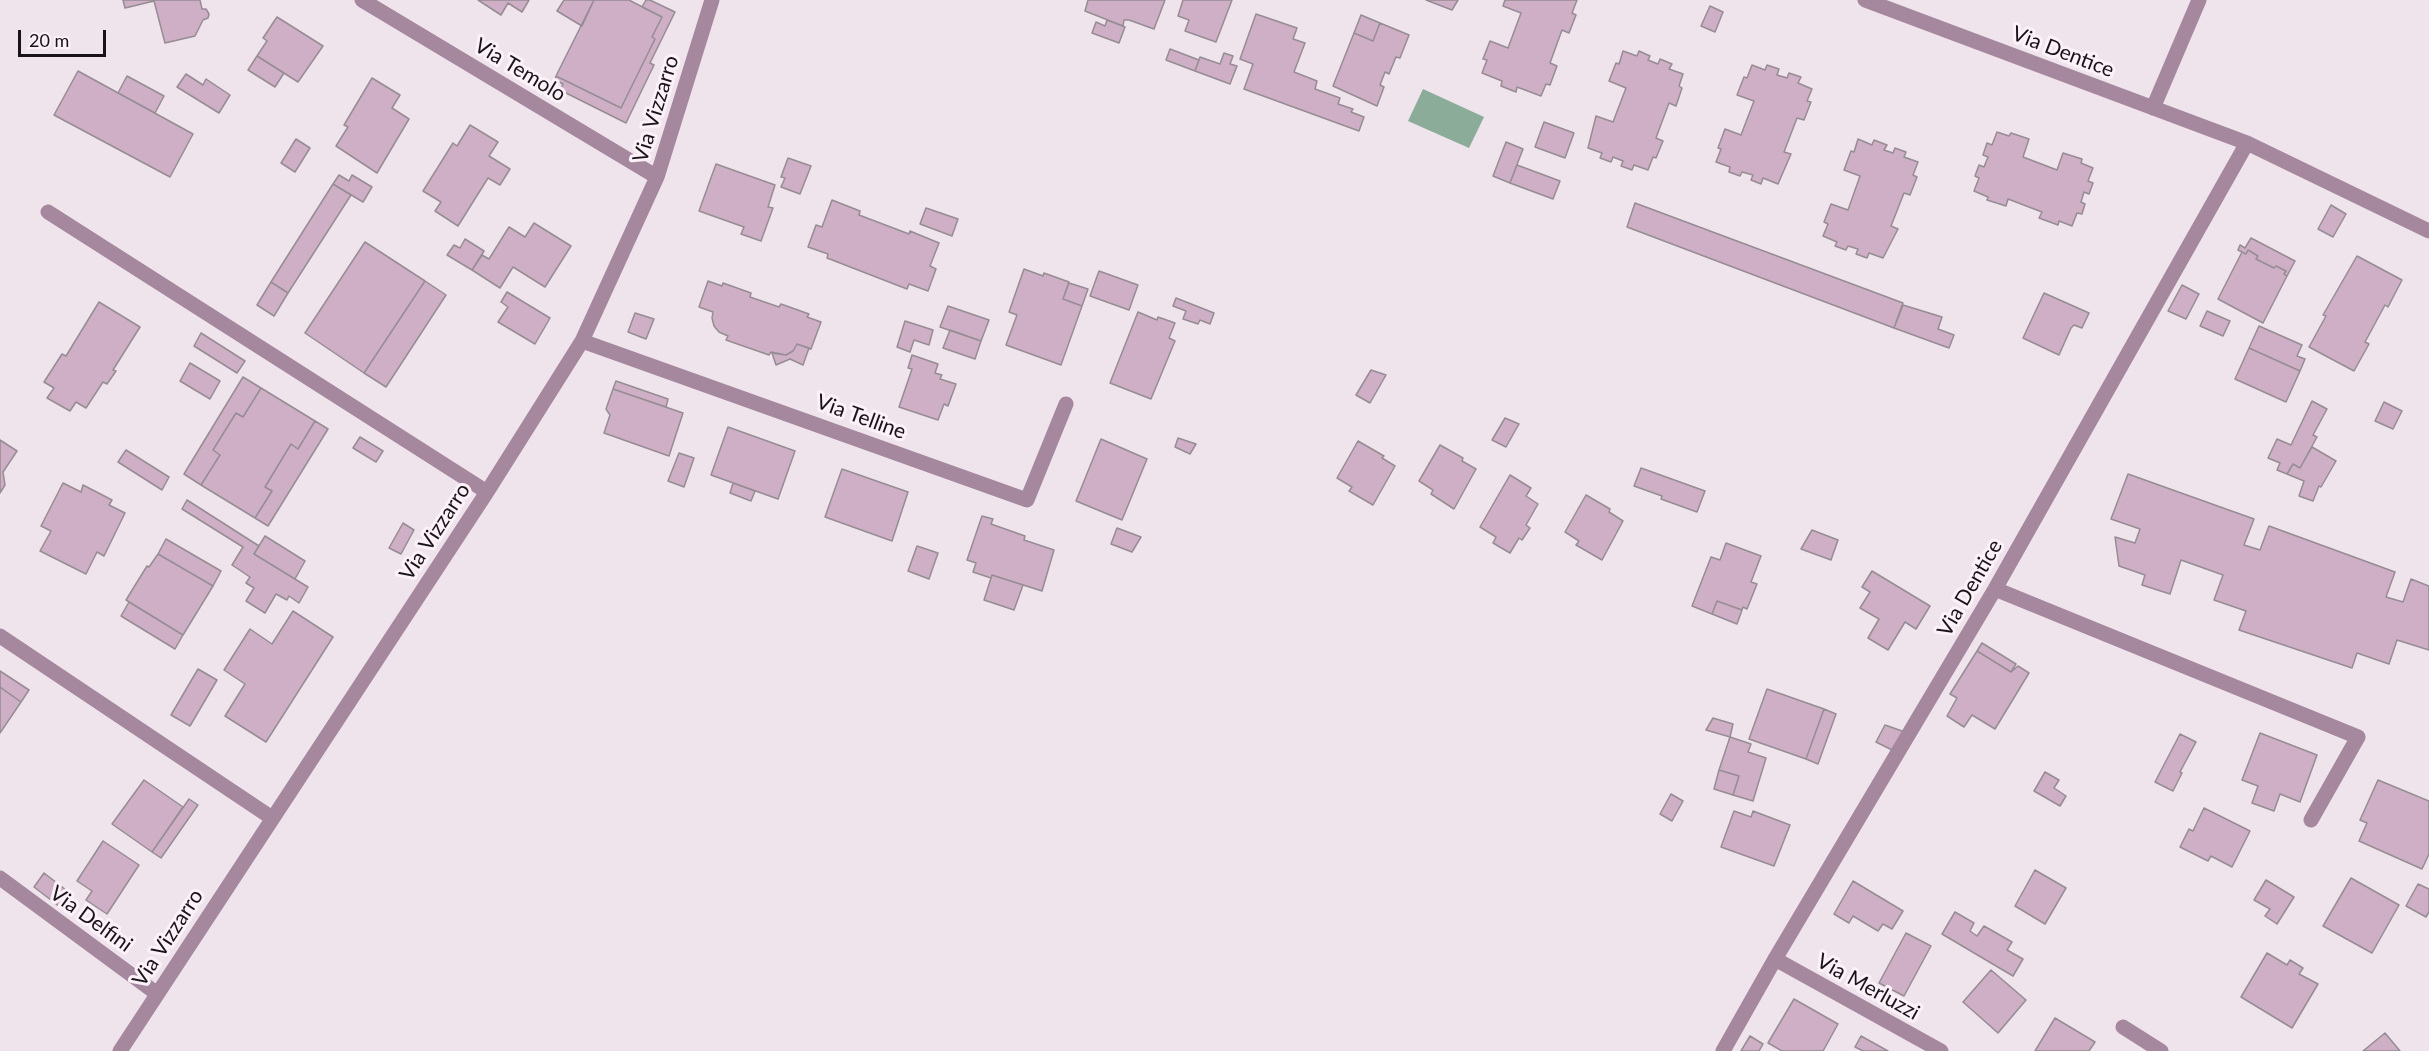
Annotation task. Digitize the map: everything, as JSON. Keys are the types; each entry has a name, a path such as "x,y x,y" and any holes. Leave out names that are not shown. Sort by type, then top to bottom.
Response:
{"street":[{"name":"Via Temolo","path":"362,0 657,177"},
{"name":"Via Vizzarro","path":"120,1051 487,492 582,341 657,177 712,0"},
{"name":"Via Dentice","path":"1865,0 2247,143 2429,231"},
{"path":"2153,108 2199,0"},
{"name":"Via Dentice","path":"1723,1051 1775,959 1995,589 2247,143"},
{"path":"48,212 487,492"},
{"name":"Via Telline","path":"582,341 1027,500 1066,404"},
{"path":"1995,589 2358,737 2311,820"},
{"path":"0,636 272,818"},
{"name":"Via Delfini","path":"0,878 156,993"},
{"name":"Via Merluzzi","path":"1775,959 1941,1051"},
{"path":"2123,1027 2161,1051"}],"shaded area":[{"path":"1423,89 1484,117 1469,148 1408,121"}],"building":[{"path":"123,0 200,0 202,9 206,9 209,14 208,18 203,20 195,36 165,43 154,1 125,8"},
{"path":"478,0 529,0 522,12 508,3 501,15"},
{"path":"564,0 594,0 582,26 557,11"},
{"path":"594,0 629,0 662,17 652,37 655,39 621,108 556,76"},
{"path":"646,0 675,12 650,63 654,65 626,123 560,90 563,84 555,80 556,76 621,108 655,39 652,37 662,17 642,7"},
{"path":"1088,0 1165,0 1154,29 1129,20 1124,20 1123,26 1085,11"},
{"path":"1183,0 1232,0 1216,42 1185,31 1189,20 1178,16"},
{"path":"1426,0 1458,0 1452,10"},
{"path":"1505,0 1577,0 1572,13 1576,15 1569,33 1562,30 1550,63 1557,66 1550,85 1546,84 1541,96 1517,87 1516,92 1501,86 1502,81 1482,73 1487,60 1483,59 1490,41 1508,48 1521,13 1503,6"},
{"path":"1710,6 1723,12 1715,32 1701,26"},
{"path":"1256,14 1297,28 1293,39 1305,43 1294,72 1317,81 1315,89 1340,98 1338,104 1353,109 1351,112 1364,117 1359,131 1244,89 1253,64 1240,59"},
{"path":"1361,15 1380,23 1373,41 1354,33"},
{"path":"277,17 323,46 298,82 257,56 267,41 263,38"},
{"path":"1107,20 1125,27 1119,43 1092,33 1096,22 1105,26"},
{"path":"1380,23 1409,35 1400,58 1396,57 1389,74 1385,72 1380,85 1384,87 1377,106 1333,86 1354,33 1373,41"},
{"path":"1170,49 1199,60 1195,71 1166,60"},
{"path":"1623,51 1637,56 1639,51 1650,56 1648,60 1658,64 1660,59 1672,64 1669,69 1683,74 1679,86 1682,88 1676,106 1669,103 1656,138 1663,141 1648,170 1634,165 1632,170 1621,166 1623,161 1613,157 1611,162 1600,158 1602,153 1588,148 1596,116 1613,122 1626,88 1609,81 1616,63 1619,64"},
{"path":"1224,53 1233,56 1230,64 1237,66 1230,84 1195,71 1200,57 1220,64"},
{"path":"257,56 284,73 275,87 248,70"},
{"path":"1752,65 1765,70 1767,65 1779,69 1777,75 1787,78 1789,73 1801,77 1798,83 1812,89 1807,101 1811,102 1804,120 1797,118 1784,152 1791,154 1778,184 1763,178 1761,184 1751,180 1753,175 1742,172 1740,176 1729,172 1730,167 1716,162 1725,129 1741,135 1754,101 1737,95"},
{"path":"78,71 193,134 170,177 54,115"},
{"path":"186,74 203,85 206,79 230,95 219,113 177,87"},
{"path":"127,76 164,96 155,113 118,93"},
{"path":"372,78 400,95 392,108 409,119 377,173 336,146 348,127 344,125"},
{"path":"1544,122 1574,133 1565,158 1535,147"},
{"path":"470,125 498,142 489,156 510,169 500,185 488,178 458,226 435,211 441,202 423,191 453,143 457,146"},
{"path":"1997,132 2009,136 2011,133 2029,139 2023,157 2057,170 2063,153 2082,159 2081,163 2093,168 2088,181 2093,183 2089,194 2084,192 2081,202 2085,204 2082,214 2077,213 2072,226 2059,221 2058,225 2039,218 2042,212 2008,199 2006,206 1987,200 1988,197 1974,191 1979,178 1975,176 1979,165 1984,167 1988,157 1983,155 1987,143 1992,145"},
{"path":"296,139 310,148 295,172 281,163"},
{"path":"1858,139 1872,145 1874,140 1887,145 1884,150 1893,153 1895,148 1906,152 1904,157 1918,162 1913,175 1917,177 1910,195 1904,193 1891,226 1898,229 1883,258 1869,253 1867,258 1856,254 1858,249 1848,246 1846,250 1835,246 1837,242 1823,236 1828,224 1824,222 1831,204 1848,210 1860,176 1844,170"},
{"path":"1506,142 1523,149 1510,183 1493,176"},
{"path":"788,158 811,166 800,194 781,187 785,178 781,177"},
{"path":"716,164 775,185 768,207 773,208 761,241 741,234 744,227 699,211"},
{"path":"1517,165 1560,181 1553,199 1510,183"},
{"path":"339,175 349,181 352,175 372,187 363,202 333,184"},
{"path":"333,184 351,195 288,293 271,282"},
{"path":"832,200 860,211 859,215 939,243 930,266 936,269 928,291 909,284 907,289 827,258 828,254 808,247 816,225 822,227"},
{"path":"1635,203 1903,303 1894,328 1627,227"},
{"path":"2331,205 2346,214 2333,237 2318,229"},
{"path":"926,208 958,219 952,236 920,224"},
{"path":"534,223 571,246 545,287 513,267 500,288 472,270 482,255 489,259 509,227 525,237"},
{"path":"2251,238 2295,261 2287,276 2284,274 2286,271 2256,259 2258,256 2248,250 2246,254 2238,250 2240,245 2245,248"},
{"path":"465,239 484,251 472,270 447,255 454,245 460,248"},
{"path":"365,242 425,281 364,373 305,333"},
{"path":"2248,250 2258,256 2256,259 2286,271 2284,274 2287,276 2263,323 2218,299 2242,252 2246,254"},
{"path":"2357,256 2402,280 2388,307 2385,305 2365,342 2369,344 2354,371 2309,347 2326,316 2323,315"},
{"path":"1024,269 1069,282 1063,299 1082,306 1061,365 1006,345 1017,315 1009,312"},
{"path":"1099,271 1138,285 1129,310 1090,296"},
{"path":"425,281 446,295 386,387 364,373"},
{"path":"708,281 722,286 723,283 751,293 750,297 779,307 781,304 809,314 807,317 821,322 811,349 797,344 793,351 786,355 771,352 769,355 726,340 728,336 719,332 714,326 713,312 699,307"},
{"path":"271,282 288,293 274,316 257,305"},
{"path":"1069,283 1088,289 1082,306 1063,299"},
{"path":"2182,285 2199,294 2186,319 2168,311"},
{"path":"507,292 550,318 535,344 498,322 508,307 501,302"},
{"path":"2044,293 2089,313 2082,328 2074,325 2071,328 2059,355 2023,338"},
{"path":"1176,298 1214,313 1210,324 1200,320 1198,324 1183,319 1186,311 1173,306"},
{"path":"99,302 140,327 113,370 116,371 107,384 103,382 86,408 76,402 70,411 47,398 54,388 44,382 62,354 66,356"},
{"path":"1903,305 1942,317 1938,329 1954,335 1949,348 1894,328"},
{"path":"948,306 989,320 981,341 940,327"},
{"path":"2207,311 2230,321 2223,336 2200,326"},
{"path":"1138,312 1157,320 1158,317 1175,323 1169,338 1175,341 1151,399 1110,383"},
{"path":"635,313 654,319 646,339 628,332"},
{"path":"905,321 933,330 929,345 914,340 910,352 897,347"},
{"path":"2259,326 2302,345 2297,356 2305,359 2300,371 2249,348"},
{"path":"950,330 981,341 975,359 943,348"},
{"path":"201,333 245,361 237,373 194,346"},
{"path":"797,344 809,348 803,365 790,359 776,365 772,353 786,355 793,351"},
{"path":"2249,348 2300,371 2286,402 2235,379"},
{"path":"912,355 938,364 935,373 942,375 940,379 956,384 948,406 944,404 938,420 899,407 912,369 908,368"},
{"path":"190,363 220,381 210,399 180,381"},
{"path":"1371,370 1386,375 1370,403 1356,395"},
{"path":"243,377 261,388 243,417 236,413 213,450 220,455 201,485 184,474"},
{"path":"616,381 668,399 666,407 613,389"},
{"path":"261,388 315,421 298,449 291,444 265,487 272,491 255,518 201,485 220,455 213,450 236,413 243,417"},
{"path":"613,389 683,413 669,456 604,433 610,415 606,409"},
{"path":"2312,401 2327,409 2313,435 2317,437 2300,468 2293,464 2287,474 2277,470 2280,463 2268,458 2277,439 2291,445"},
{"path":"2384,402 2402,411 2393,429 2375,421"},
{"path":"1505,418 1519,424 1506,447 1492,440"},
{"path":"315,421 328,429 268,526 255,518 272,491 265,487 291,444 298,449"},
{"path":"728,427 795,451 778,499 711,475"},
{"path":"360,437 383,451 376,462 353,448"},
{"path":"1178,438 1196,444 1190,454 1175,447"},
{"path":"1101,439 1147,459 1122,520 1076,501"},
{"path":"0,440 17,451 3,472 5,485 0,493"},
{"path":"1358,441 1384,456 1382,458 1395,466 1373,505 1349,491 1352,487 1337,478"},
{"path":"1440,445 1463,458 1462,461 1476,469 1454,509 1431,494 1433,490 1419,481"},
{"path":"2312,447 2336,461 2321,487 2319,486 2313,501 2299,496 2304,481 2287,474 2293,464 2300,468"},
{"path":"126,450 169,477 162,490 118,462"},
{"path":"679,453 694,458 684,487 668,481"},
{"path":"1641,468 1705,491 1697,512 1634,486"},
{"path":"842,469 908,492 892,541 825,517"},
{"path":"2128,474 2254,519 2244,545 2260,550 2269,526 2395,572 2386,597 2403,602 2411,579 2429,586 2429,650 2397,640 2389,664 2357,653 2352,668 2239,630 2246,611 2214,600 2223,575 2181,560 2170,594 2142,585 2145,575 2119,566 2115,537 2135,543 2140,529 2111,519"},
{"path":"1510,475 1531,488 1526,496 1538,504 1526,525 1530,528 1522,540 1519,538 1510,553 1493,543 1496,537 1480,527"},
{"path":"63,483 81,492 83,485 112,500 109,505 125,513 104,556 97,552 86,574 40,551 51,531 41,526"},
{"path":"733,483 755,491 751,501 730,493"},
{"path":"1586,495 1610,509 1609,512 1623,521 1602,560 1576,545 1579,541 1565,532"},
{"path":"187,500 259,546 254,554 308,587 299,603 289,596 287,600 276,594 265,613 246,601 254,588 246,583 250,577 232,565 243,547 182,509"},
{"path":"982,516 993,519 991,524 1025,536 1024,540 1054,550 1042,591 992,575 991,578 973,572 976,563 967,560"},
{"path":"403,523 414,530 401,554 389,548"},
{"path":"1117,528 1141,537 1132,552 1111,544"},
{"path":"1812,530 1838,540 1831,560 1801,549"},
{"path":"265,536 305,561 295,579 254,554"},
{"path":"166,539 221,571 213,586 158,554"},
{"path":"1726,543 1761,556 1751,582 1757,584 1747,609 1743,607 1742,610 1717,601 1712,614 1692,606 1711,557 1720,560"},
{"path":"917,546 938,553 929,579 908,571"},
{"path":"158,554 213,586 183,635 126,600 147,566 149,567"},
{"path":"1872,571 1930,606 1916,629 1905,622 1888,650 1868,638 1879,619 1860,608 1870,592 1862,587"},
{"path":"992,575 1023,585 1014,610 984,600"},
{"path":"1717,601 1742,610 1737,624 1712,614"},
{"path":"129,602 183,635 175,649 121,616"},
{"path":"293,611 333,637 266,742 225,716 245,684 224,670 250,629 272,644"},
{"path":"1982,643 2016,664 2011,672 1977,651"},
{"path":"1977,651 2011,672 2018,666 2029,673 1995,729 1972,715 1964,727 1947,716 1957,698 1950,694"},
{"path":"198,669 217,680 190,726 171,715"},
{"path":"0,671 29,690 21,702 0,687"},
{"path":"0,687 21,702 0,733"},
{"path":"1767,689 1824,709 1806,759 1749,739"},
{"path":"1824,709 1836,714 1818,764 1806,759"},
{"path":"1713,718 1733,724 1730,737 1706,730"},
{"path":"1885,725 1905,732 1894,751 1876,742"},
{"path":"2260,733 2317,755 2300,802 2280,794 2274,811 2252,803 2258,786 2242,780"},
{"path":"2180,734 2196,742 2173,791 2155,782"},
{"path":"1730,737 1751,744 1748,752 1766,758 1753,801 1733,795 1739,776 1719,770"},
{"path":"1719,770 1739,776 1733,795 1714,789"},
{"path":"2045,772 2059,780 2054,788 2066,796 2060,806 2034,791"},
{"path":"144,780 183,807 152,852 112,824"},
{"path":"2378,780 2429,801 2429,854 2422,869 2359,841 2367,823 2360,820"},
{"path":"1671,794 1683,801 1672,821 1660,814"},
{"path":"189,799 198,805 161,858 152,852"},
{"path":"2204,808 2250,831 2232,867 2211,856 2208,861 2180,847 2189,829 2193,831"},
{"path":"1734,811 1751,817 1753,811 1790,825 1774,866 1721,847"},
{"path":"103,841 139,865 107,914 86,900 92,891 77,881"},
{"path":"2035,870 2066,888 2045,924 2015,906"},
{"path":"44,873 70,893 60,907 34,887"},
{"path":"2351,878 2399,905 2372,953 2323,926"},
{"path":"2266,880 2294,897 2277,924 2265,916 2270,909 2254,900"},
{"path":"1853,881 1903,911 1892,929 1883,924 1878,931 1853,916 1849,923 1834,914"},
{"path":"2418,884 2429,889 2429,912 2426,917 2406,906"},
{"path":"1955,912 1974,923 1970,931 1977,936 1984,926 2012,942 2007,950 2023,959 2013,976 1942,934"},
{"path":"1906,933 1931,946 1904,996 1879,983"},
{"path":"2267,953 2287,965 2290,960 2303,968 2299,974 2318,984 2292,1028 2241,997"},
{"path":"1991,970 2026,1000 1998,1033 1963,1002"},
{"path":"1794,999 1838,1024 1823,1051 1782,1051 1768,1043"},
{"path":"2055,1018 2095,1042 2089,1051 2035,1051"},
{"path":"2385,1033 2400,1051 2363,1051"},
{"path":"1750,1036 1763,1044 1759,1051 1741,1051"},
{"path":"1861,1036 1888,1051 1863,1051 1855,1047"}]}
